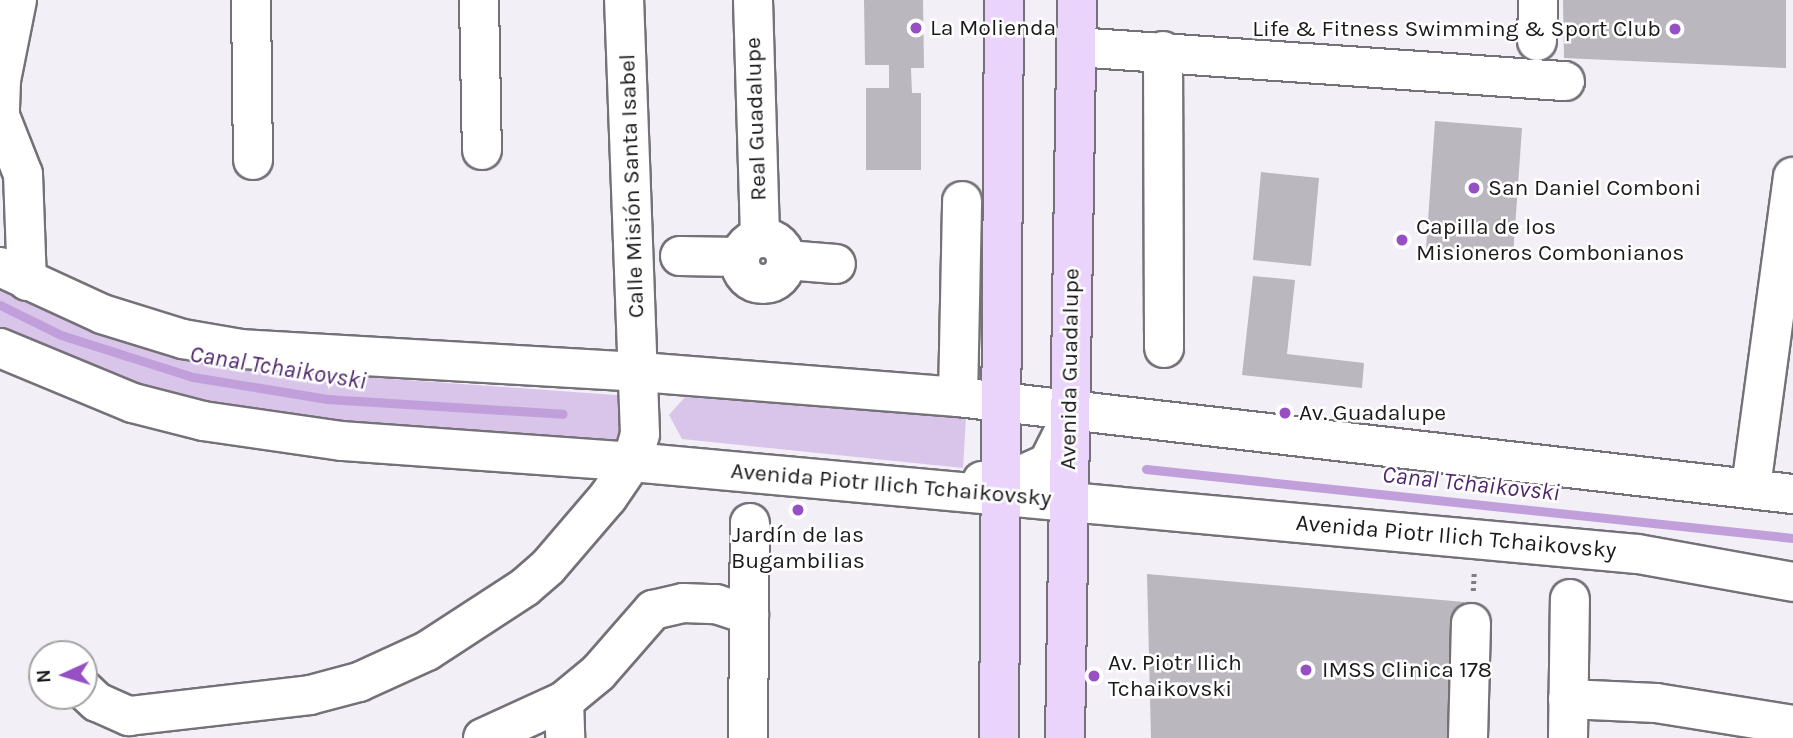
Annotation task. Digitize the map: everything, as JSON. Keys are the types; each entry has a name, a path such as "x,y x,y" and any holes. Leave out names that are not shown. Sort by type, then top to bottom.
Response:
{"main road":[{"path":"999,738 1004,0"},
{"name":"Avenida Guadalupe","path":"1065,738 1066,501 1070,416 1077,0"}],"street":[{"path":"17,0 0,98 23,174 14,274 133,325 241,349 640,372 958,397 1070,416 1751,487 1793,494"},
{"path":"251,0 253,160"},
{"path":"479,0 482,150"},
{"name":"Calle Misión Santa Isabel","path":"624,0 640,372 640,434 632,462"},
{"name":"Real Guadalupe","path":"753,0 762,251"},
{"path":"1537,41 1538,0"},
{"path":"1076,47 1565,80"},
{"path":"1163,51 1164,348"},
{"path":"1751,487 1793,177"},
{"path":"958,397 962,201"},
{"path":"680,256 762,251 836,264"},
{"name":"Avenida Piotr Ilich Tchaikovsky","path":"0,348 79,384 204,421 342,441 896,485 1002,488 1066,501 1638,554 1793,582"},
{"path":"1002,488 1048,463 1070,416"},
{"path":"98,702 129,716 310,695 396,667 464,628 548,567 632,462"},
{"path":"748,738 750,523"},
{"path":"1568,738 1570,599"},
{"path":"483,738 564,720 598,673 653,610 683,603 716,604 749,615"},
{"path":"1468,738 1471,623"},
{"path":"1568,699 1656,703 1748,727 1793,725"}],"path":[{"path":"1471,623 1475,539"}],"shaded area":[{"path":"0,286 266,370 629,396 628,447 492,440 267,411 140,388 0,334"},
{"path":"685,397 966,418 963,468 682,439 669,415"}],"building":[{"path":"864,0 923,0 924,68 911,68 912,93 921,93 921,170 866,170 866,88 889,88 889,65 865,65"},
{"name":"Life & Fitness Swimming & Sport Club","path":"1563,0 1786,0 1786,68 1564,58"},
{"name":"San Daniel Comboni","path":"1435,121 1522,128 1513,256 1426,249"},
{"path":"1261,172 1319,178 1311,266 1253,260"},
{"path":"1253,276 1295,280 1287,354 1364,363 1362,388 1242,375"},
{"name":"IMSS Clinica 178","path":"1147,574 1464,602 1460,738 1151,738"}],"waterway":[{"name":"Canal Tchaikovski","path":"0,305 61,335 193,377 327,399 563,414"},
{"name":"Canal Tchaikovski","path":"1146,469 1793,538"}],"place":[{"name":"La Molienda","path":"916,28"},
{"name":"Life & Fitness Swimming & Sport Club","path":"1675,29"},
{"name":"San Daniel Comboni","path":"1474,188"},
{"name":"Capilla de los Misioneros Combonianos","path":"1402,240"},
{"name":"Av. Guadalupe","path":"1285,413"},
{"name":"Jardín de las Bugambilias","path":"798,510"},
{"name":"IMSS Clinica 178","path":"1306,670"},
{"name":"Av. Piotr Ilich Tchaikovski","path":"1094,676"}]}
